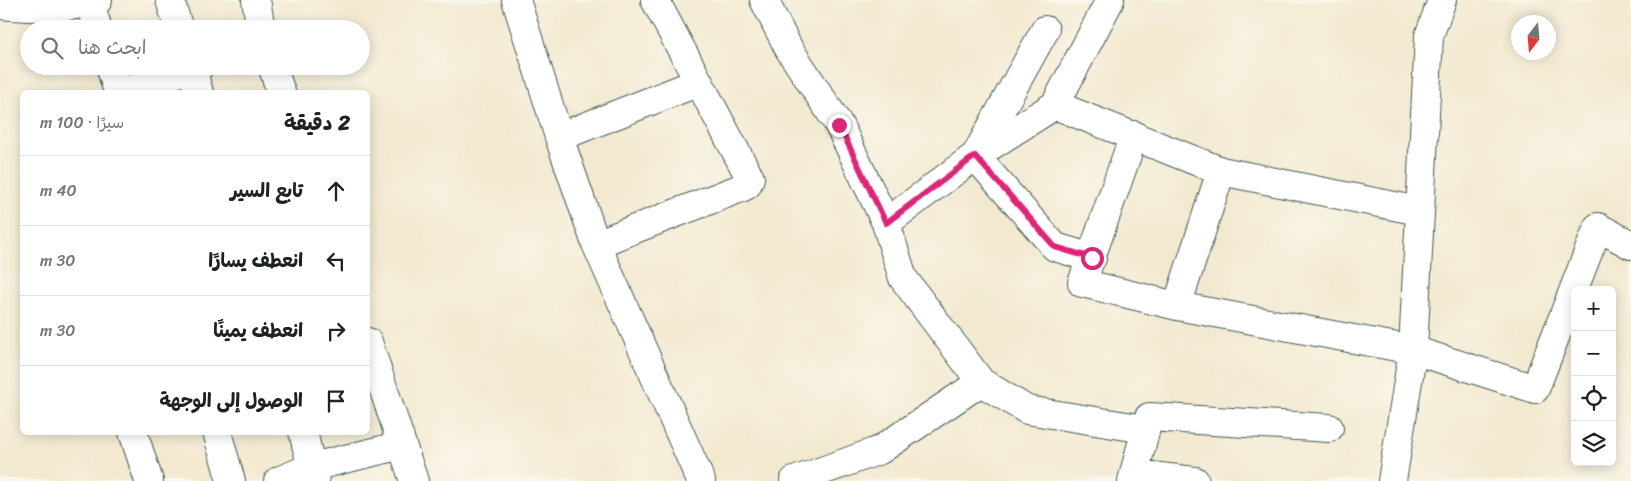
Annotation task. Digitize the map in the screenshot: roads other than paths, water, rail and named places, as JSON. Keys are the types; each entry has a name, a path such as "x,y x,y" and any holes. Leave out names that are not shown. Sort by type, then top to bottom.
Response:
{"street":[{"path":"170,0 176,20"},
{"path":"256,0 259,20"},
{"path":"516,0 559,137 596,244 701,481"},
{"path":"596,244 747,185 750,178 655,0"},
{"path":"764,0 789,49 839,125 886,223 903,278 981,382 1027,410 1145,429"},
{"path":"886,223 975,156 1055,105 1110,0"},
{"path":"1392,481 1413,350 1429,36 1442,0"},
{"path":"0,5 82,5 94,1 97,20"},
{"path":"975,156 1045,30"},
{"path":"113,75 117,90"},
{"path":"126,90 188,75"},
{"path":"275,75 280,90"},
{"path":"559,137 699,82"},
{"path":"1055,105 1221,171 1419,212"},
{"path":"1134,136 1082,283 1177,306 1413,350 1535,389 1598,226 1631,245"},
{"path":"975,156 1055,247 1092,258"},
{"path":"1177,306 1221,171"},
{"path":"370,348 414,481"},
{"path":"794,481 880,450 981,382"},
{"path":"1195,481 1133,478 1149,417 1329,428"},
{"path":"134,435 149,481"},
{"path":"218,435 231,481"},
{"path":"304,435 313,474"},
{"path":"278,481 313,474 402,445"}]}
